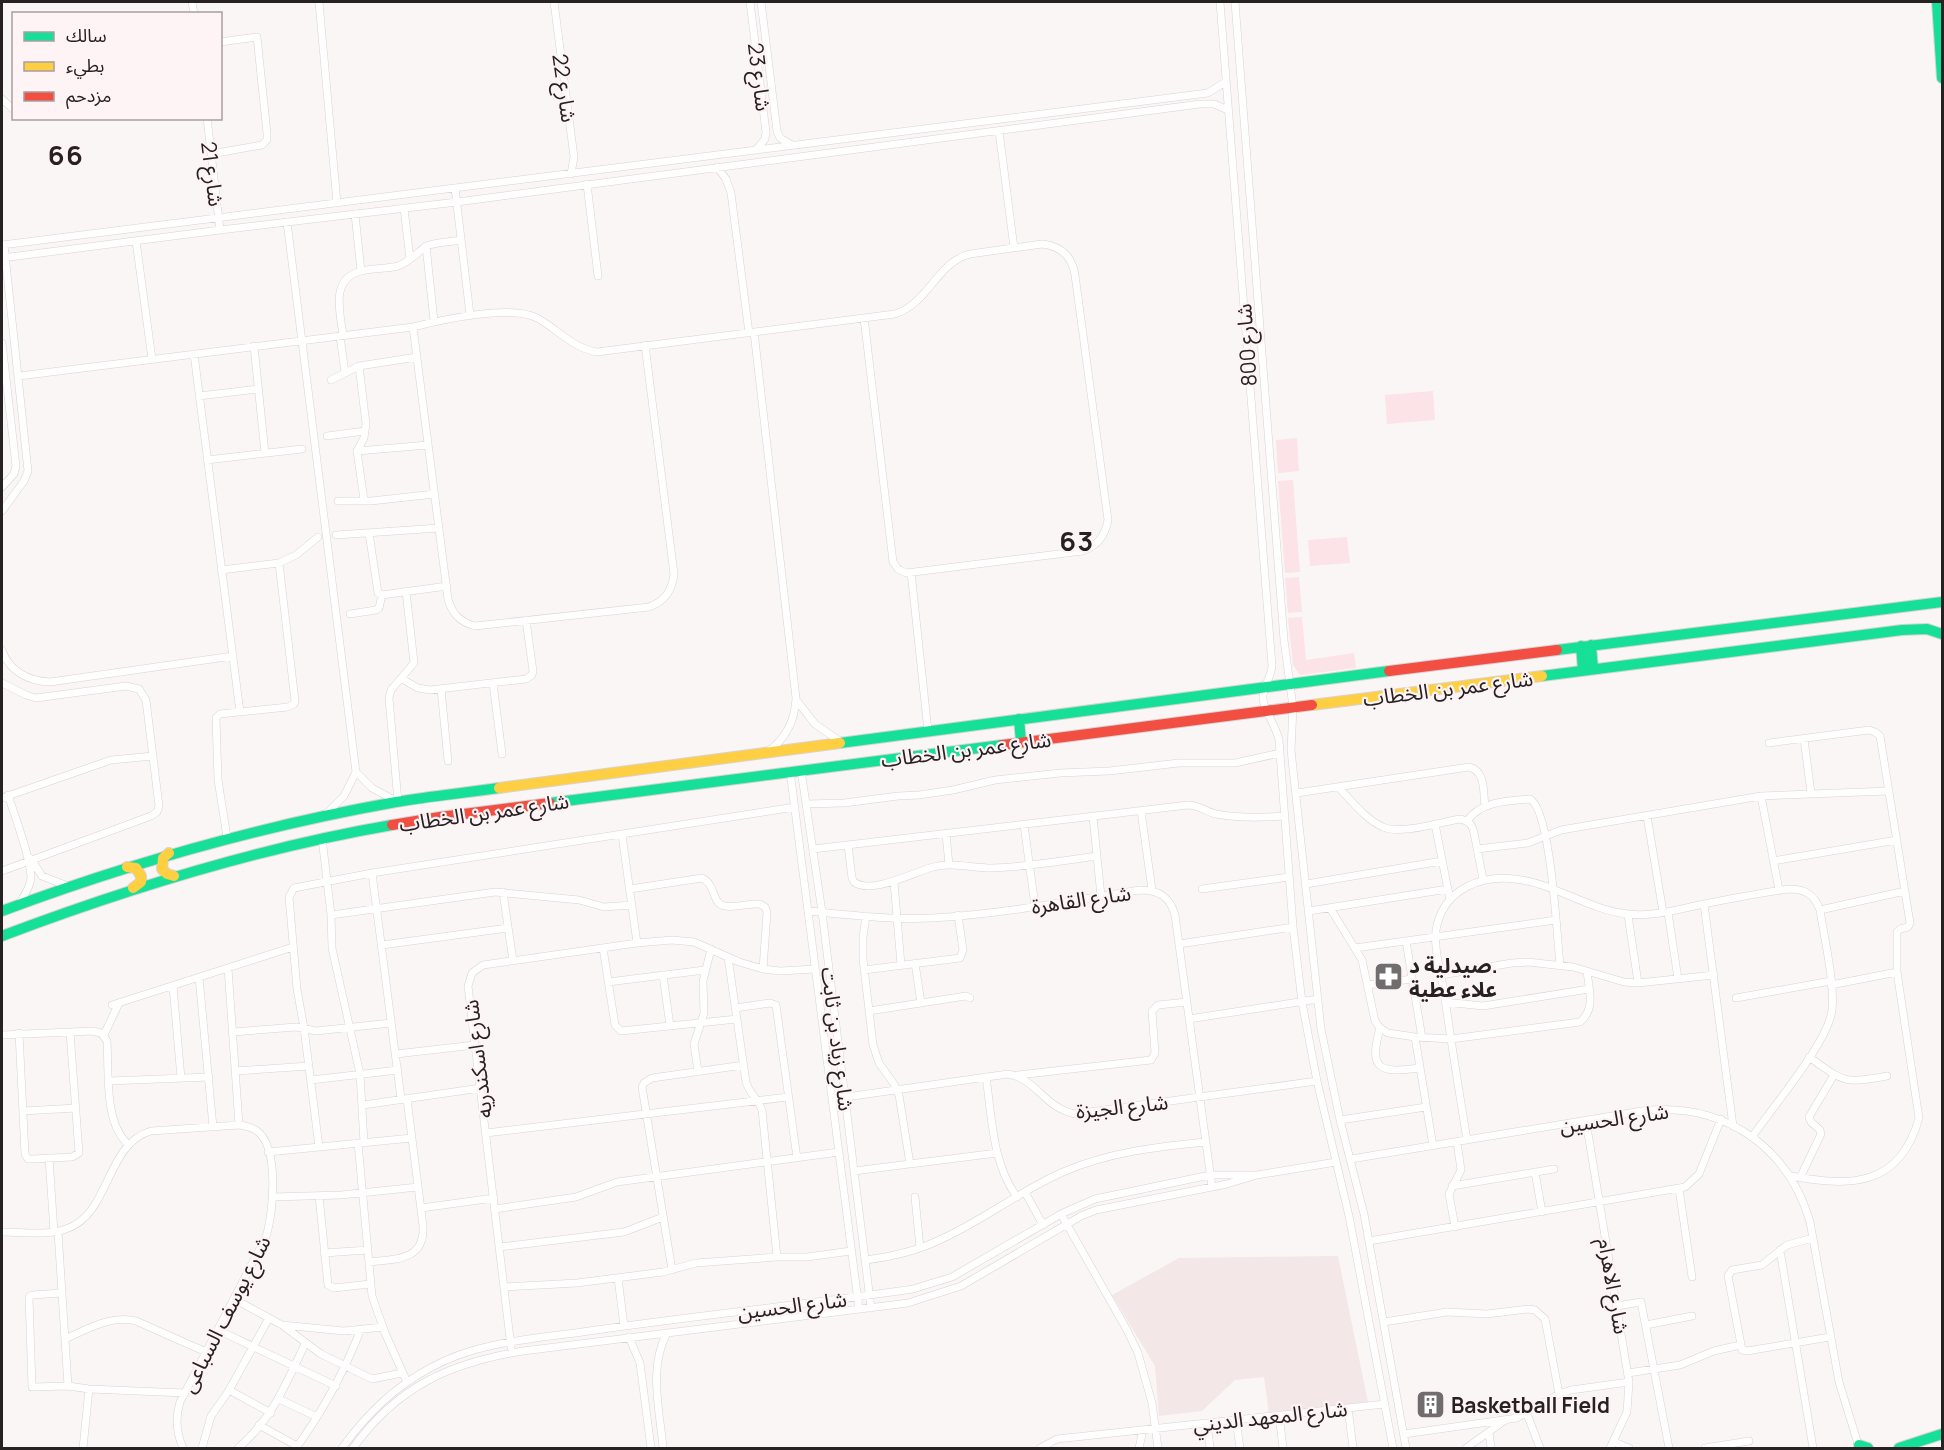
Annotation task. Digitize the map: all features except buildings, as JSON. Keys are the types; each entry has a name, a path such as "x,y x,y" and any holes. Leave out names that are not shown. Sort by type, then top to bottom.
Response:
{"street":[{"path":"319,2 337,203"},
{"name":"شارع 22","path":"554,2 574,157 571,174"},
{"name":"شارع 23","path":"750,2 766,132 765,139 756,150"},
{"name":"شارع 23","path":"761,2 777,131 785,143 792,145"},
{"name":"شارع 800","path":"1220,2 1272,666 1263,701 1275,725 1279,744 1293,927 1302,1002 1317,1081 1349,1216 1393,1449"},
{"name":"شارع 800","path":"1235,2 1284,640 1293,707 1291,743 1321,1029 1369,1241 1406,1449"},
{"path":"1937,2 1942,78"},
{"path":"211,154 262,145 267,140 257,37 222,42"},
{"path":"2,511 24,481 28,471 3,245 1208,93 1226,82"},
{"path":"3,258 457,202 1208,103 1228,110"},
{"path":"1068,111 1069,122"},
{"name":"شارع 21","path":"207,120 220,230"},
{"path":"999,131 1014,248"},
{"path":"626,167 627,179"},
{"path":"717,167 726,179 731,193 751,332 796,698 794,715 787,733 766,753"},
{"path":"587,184 598,276"},
{"path":"455,188 471,315"},
{"path":"404,208 410,259"},
{"path":"355,214 361,271"},
{"path":"287,222 356,772 344,796 325,815"},
{"path":"1236,224 1252,223"},
{"path":"345,373 338,296 348,277 361,271 398,266 426,246 461,240"},
{"path":"136,241 152,359"},
{"path":"19,376 413,327 471,315 527,314 591,351 864,318 895,314 909,308 958,258 970,254 1042,244 1050,245 1065,253 1074,267 1108,520 1107,528 1098,543 1083,551 902,572 893,562 864,318"},
{"path":"426,246 434,321"},
{"path":"413,327 447,586 453,612 462,621 475,626 649,607 670,591 674,574 645,345"},
{"path":"2,343 16,466 14,474 2,488"},
{"path":"254,346 265,453"},
{"path":"194,354 240,712"},
{"path":"331,380 359,366 417,357"},
{"path":"359,366 365,431 357,451 364,500"},
{"path":"199,396 258,389"},
{"path":"327,436 365,431"},
{"path":"357,451 428,445"},
{"path":"207,460 302,449"},
{"path":"338,501 370,501 435,494"},
{"path":"336,536 439,528"},
{"path":"369,533 376,591 382,595 447,586"},
{"path":"222,570 279,563 296,555 318,537"},
{"path":"227,837 218,780 215,722 220,714 288,707 295,701 279,563"},
{"path":"911,572 928,731"},
{"path":"398,802 389,698 391,690 413,666 414,660 406,591"},
{"path":"350,614 376,610 379,608 382,595"},
{"name":"شارع عمر بن الخطاب","path":"2,911 125,867 227,837 325,815 398,802 1290,683 1942,602"},
{"path":"402,679 422,689 441,689 526,679 532,675 526,620"},
{"name":"شارع عمر بن الخطاب","path":"2,936 174,876 322,838 440,817 1902,630 1939,630"},
{"path":"1586,646 1588,670"},
{"path":"2,650 6,659 18,672 33,680 50,682 232,656"},
{"path":"2,683 36,698 126,686 135,687 142,692 146,700 159,806 154,815 28,858 2,871"},
{"path":"493,683 502,754"},
{"path":"441,689 448,761"},
{"path":"796,698 815,724 842,742"},
{"path":"1019,719 1021,742"},
{"path":"1769,743 1869,730 1880,736 1910,923 1908,927 1897,932 1897,972 1919,1118 1914,1135 1906,1151 1894,1164 1880,1174 1863,1180 1846,1183 1791,1176"},
{"path":"1804,738 1811,793"},
{"path":"1279,744 1291,743"},
{"path":"806,804 844,803 919,795 995,780 1060,773 1109,771 1179,763 1235,763 1280,753"},
{"path":"18,905 30,882 28,858 5,796 111,760 153,756"},
{"path":"1296,793 1469,767 1474,768 1481,776 1485,806"},
{"name":"شارع زياد بن ثابت","path":"796,771 806,804 822,912 871,1308"},
{"name":"شارع زياد بن ثابت","path":"796,771 795,807 860,1309"},
{"path":"356,772 372,788 398,802"},
{"path":"533,783 532,794 535,804"},
{"path":"513,786 517,796 514,807"},
{"path":"1338,787 1375,822 1386,829 1398,830 1460,819 1467,821 1472,826 1483,879"},
{"path":"1477,849 1528,843 1561,830 1761,796 1889,791"},
{"path":"1761,796 1779,890"},
{"path":"1467,821 1472,814 1485,806 1526,800 1534,801 1541,815 1546,837 1560,965"},
{"path":"813,849 1193,805 1226,815 1255,818 1284,816"},
{"path":"318,1147 293,947 291,892 299,886 795,807"},
{"path":"1141,811 1152,890"},
{"path":"1647,816 1678,979"},
{"path":"1093,817 1101,896"},
{"path":"1434,824 1450,900"},
{"path":"1024,825 1035,906"},
{"path":"946,834 949,865"},
{"path":"622,835 637,943"},
{"path":"322,838 331,915 332,948 360,1074 363,1105 361,1143 363,1193 370,1284 383,1327 407,1382"},
{"path":"1773,861 1897,840"},
{"path":"848,845 854,882 862,885 894,882 934,867 949,865 989,868 1097,856"},
{"path":"169,853 163,858 162,869 174,876"},
{"path":"28,858 42,876 68,886"},
{"path":"1306,884 1442,861"},
{"path":"125,867 130,866 140,871 141,882 133,889"},
{"path":"369,1263 407,1257 418,1247 423,1234 412,1138 398,1070 372,873"},
{"path":"1202,889 1289,877"},
{"path":"630,889 702,878 712,886 716,900 726,907 760,904 765,907 767,912 763,969"},
{"path":"1467,1140 1436,937 1437,924 1450,900 1469,885 1483,879 1518,879 1536,883 1611,911 1628,915 1666,912 1779,890 1799,889 1809,893 1816,900 1820,910 1831,983 1832,1011 1829,1024 1809,1057 1752,1137"},
{"path":"894,882 901,965"},
{"path":"1309,911 1448,889"},
{"name":"شارع القاهرة","path":"809,911 931,918 1035,906 1140,890 1152,890 1167,899 1173,906 1179,944 1212,1187"},
{"path":"1820,910 1905,891"},
{"path":"331,915 503,892 579,900 604,907 632,905"},
{"path":"503,892 513,961"},
{"path":"1704,904 1733,1126"},
{"path":"1330,908 1362,960 1374,1021 1388,1033 1418,1038 1451,1039 1580,1022 1587,1016 1591,1007 1587,971"},
{"path":"864,970 955,958 963,954 958,915"},
{"path":"1628,915 1638,982"},
{"path":"866,916 863,937 864,970 874,1052 897,1089 910,1164"},
{"path":"1355,948 1556,920"},
{"path":"1179,944 1293,927"},
{"path":"381,945 508,928"},
{"name":"شارع اسكندريه","path":"512,1352 468,986 477,968 483,965 637,943 683,940 711,948 728,957 763,969 789,971 815,969"},
{"path":"1406,941 1412,979 1420,1068 1433,1146"},
{"path":"104,1035 116,1004 293,947"},
{"path":"603,948 617,1029 625,1031 737,1019"},
{"path":"698,1071 694,1044 704,1013 705,970 711,948"},
{"path":"728,957 748,1089 762,1110 777,1257"},
{"path":"915,963 921,1003"},
{"path":"1441,975 1512,963 1560,965 1610,979 1638,982 1714,975"},
{"path":"2,1232 56,1232 77,1224 92,1210 128,1144 136,1137 151,1131 239,1125 228,968"},
{"path":"608,982 705,970"},
{"path":"1736,998 1897,972"},
{"path":"663,975 670,1026"},
{"path":"199,977 213,1127"},
{"path":"1367,985 1412,979"},
{"path":"173,986 181,1078"},
{"path":"1445,1002 1483,1006 1589,989"},
{"path":"869,1011 966,996 970,998"},
{"path":"1189,1019 1318,999"},
{"path":"832,1099 1008,1074 1151,1060 1155,1053 1152,1011 1158,1005 1186,1002"},
{"path":"735,1008 770,1003 776,1005 797,1158"},
{"path":"233,1032 304,1028 316,1030 392,1023"},
{"path":"1380,1028 1374,1049 1374,1054 1380,1064 1394,1071 1420,1068"},
{"path":"2,1035 93,1031 104,1035 107,1041 113,1124 128,1144"},
{"path":"19,1033 26,1157 32,1159 72,1157 78,1153 70,1032"},
{"path":"396,1054 475,1044"},
{"path":"1809,1057 1834,1075 1852,1082 1887,1076"},
{"path":"672,1270 642,1088 647,1079 744,1065"},
{"path":"236,1071 309,1066"},
{"path":"311,1080 398,1070"},
{"name":"شارع الجيزة","path":"1015,1075 1026,1081 1056,1108 1075,1113 1317,1081"},
{"path":"1800,1178 1821,1134 1809,1117 1834,1075"},
{"path":"109,1081 208,1077"},
{"path":"986,1077 997,1153 1002,1172 1017,1197"},
{"path":"363,1105 481,1088"},
{"path":"486,1133 788,1097"},
{"path":"1340,1120 1426,1107"},
{"path":"23,1111 76,1108"},
{"name":"شارع الحسين","path":"1351,1159 1664,1109 1694,1111 1721,1119 1752,1137 1773,1155 1791,1176 1806,1206 1844,1403 1862,1448"},
{"path":"1369,1241 1679,1189 1691,1184 1699,1174 1721,1119"},
{"name":"شارع الاهرام","path":"1586,1121 1629,1382 1627,1412 1612,1445"},
{"name":"شارع يوسف السباعى","path":"183,1449 177,1431 178,1411 185,1393 266,1237 273,1197 272,1172 265,1140 250,1126 239,1125"},
{"path":"268,1152 412,1138"},
{"path":"865,1260 893,1256 920,1248 952,1234 1061,1173 1103,1157 1138,1149 1205,1142"},
{"path":"1455,1227 1450,1197 1452,1186 1461,1170 1457,1142"},
{"path":"495,1209 576,1197 617,1182 839,1152"},
{"path":"854,1171 997,1153"},
{"path":"49,1158 68,1386"},
{"name":"شارع الحسين","path":"353,1449 364,1433 391,1404 422,1382 475,1360 512,1352 908,1303 961,1286 1081,1216 1112,1206 1212,1187 1257,1175 1336,1162"},
{"path":"1452,1186 1554,1169"},
{"path":"1535,1172 1542,1212"},
{"name":"شارع الحسين","path":"342,1449 382,1400 433,1366 477,1349 624,1326 913,1290 952,1277 1061,1214 1095,1199 1210,1175 1241,1173 1257,1175"},
{"path":"273,1197 363,1193 418,1187"},
{"path":"1679,1189 1692,1277"},
{"path":"1025,1192 1043,1225"},
{"path":"319,1196 327,1281 334,1288 370,1284"},
{"path":"915,1197 920,1248"},
{"path":"421,1208 494,1198"},
{"path":"1061,1214 1138,1353 1150,1395 1158,1449"},
{"path":"500,1247 624,1232 663,1217"},
{"path":"1813,1238 1791,1243 1762,1265 1732,1270 1728,1274 1740,1345 1745,1352 1830,1337"},
{"path":"324,1253 368,1250"},
{"path":"1780,1250 1813,1449"},
{"path":"505,1287 618,1278 672,1270 696,1263 807,1257 851,1251"},
{"path":"618,1278 624,1326"},
{"path":"62,1293 29,1297 32,1387 68,1386 185,1393"},
{"path":"234,1299 282,1325 305,1344 372,1379 402,1373"},
{"path":"1617,1306 1641,1302 1668,1449"},
{"path":"1384,1322 1447,1312 1487,1314 1535,1310 1545,1319 1559,1394"},
{"path":"1646,1325 1692,1316"},
{"path":"65,1339 112,1319 124,1318 206,1352"},
{"path":"202,1449 211,1416 229,1390 269,1318"},
{"path":"282,1325 344,1331 383,1327"},
{"path":"260,1425 297,1448 336,1386 361,1329"},
{"path":"218,1330 336,1386"},
{"path":"663,1449 656,1370 658,1350 667,1332"},
{"path":"629,1337 640,1363 651,1449"},
{"path":"238,1449 271,1413 305,1344"},
{"path":"1628,1373 1680,1365 1714,1351 1740,1345"},
{"path":"1404,1434 1506,1419 1527,1414 1559,1394 1571,1390 1629,1382"},
{"path":"1382,1388 1395,1387"},
{"path":"83,1449 89,1389"},
{"path":"229,1390 271,1413"},
{"path":"279,1399 317,1417"},
{"name":"شارع المعهد الديني","path":"1040,1449 1057,1439 1385,1404"},
{"path":"1348,1408 1353,1449"},
{"path":"1527,1414 1540,1449"},
{"path":"1279,1415 1283,1449"},
{"path":"1466,1449 1506,1419"},
{"path":"1236,1420 1240,1449"},
{"path":"1207,1423 1210,1449"},
{"path":"357,1429 364,1433"},
{"path":"1140,1449 1143,1430"},
{"path":"1489,1432 1491,1449"},
{"path":"1899,1449 1942,1434"},
{"path":"1705,1449 1749,1441"},
{"path":"1612,1445 1629,1449"}],"shaded area":[{"path":"1433,391 1435,420 1387,424 1385,395"},
{"path":"1297,438 1299,471 1278,473 1276,440"},
{"path":"1293,480 1300,572 1285,573 1278,481"},
{"path":"1347,537 1350,563 1310,566 1308,540"},
{"path":"1299,577 1302,612 1288,613 1285,578"},
{"path":"1302,617 1306,660 1354,653 1356,668 1300,675 1293,665 1288,618"},
{"path":"1338,1256 1368,1402 1269,1414 1264,1377 1235,1380 1202,1411 1159,1416 1155,1366 1112,1295 1179,1258"}],"traffic: fast":[{"path":"1937,2 1942,78"},
{"path":"1557,650 1942,602"},
{"path":"1542,676 1902,630 1927,629 1942,634"},
{"path":"1591,645 1593,669"},
{"path":"1581,646 1583,670"},
{"path":"840,743 1389,671"},
{"path":"1019,719 1021,742"},
{"path":"550,803 1002,745"},
{"path":"2,911 99,877 246,834 396,802 499,788"},
{"path":"2,936 194,871 292,845 392,825"},
{"path":"1899,1448 1942,1434"},
{"path":"1859,1445 1868,1448"}],"traffic: slow":[{"path":"1312,705 1542,676"},
{"path":"499,788 840,743"},
{"path":"169,853 163,858 162,869 174,876"},
{"path":"127,867 136,868 141,876 141,882 133,888"}],"traffic: jam":[{"path":"1389,671 1557,650"},
{"path":"1002,745 1312,705"},
{"path":"392,825 550,803"}],"place":[{"name":"صيدلية د. علاء عطية","path":"1388,977"},
{"name":"Basketball Field","path":"1430,1405"}],"district":[{"name":"66","path":"66,154"},
{"name":"63","path":"1077,540"}]}
